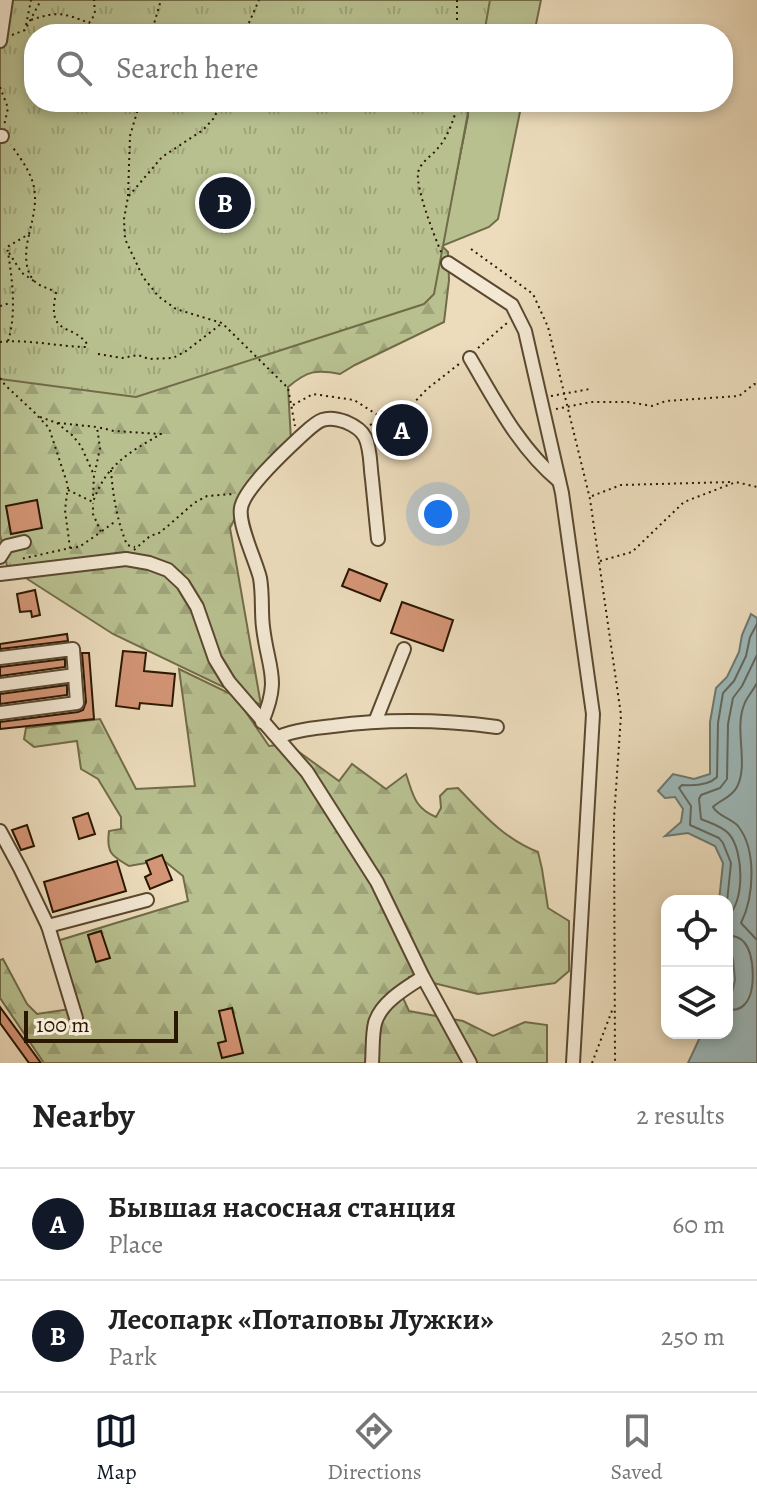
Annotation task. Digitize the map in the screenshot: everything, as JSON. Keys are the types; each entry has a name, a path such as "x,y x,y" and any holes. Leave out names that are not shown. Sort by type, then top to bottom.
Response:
{"street":[{"path":"0,41 6,0"},
{"path":"448,263 512,305 525,331 559,481 572,558 593,714 573,1063"},
{"path":"472,355 513,432 545,470 559,481"},
{"path":"262,722 271,701 274,678 263,628 260,579 245,532 241,507 247,495 297,439 326,417 336,419 359,430 365,437 370,457 378,539"},
{"path":"6,559 7,546 24,542"},
{"path":"0,574 126,559 168,570 183,584 197,607 215,659 229,682 307,772 377,882 423,977 470,1063"},
{"path":"0,658 73,649 77,703 0,713"},
{"path":"375,722 404,649"},
{"path":"0,685 75,675"},
{"path":"278,737 294,731 375,722 461,722 497,727"},
{"path":"0,831 48,926 76,1018"},
{"path":"48,926 147,900"},
{"path":"372,1063 375,1023 383,1009 423,977"}],"path":[{"path":"26,24 31,0"},
{"path":"29,24 41,0"},
{"path":"31,20 66,14 89,23 95,14 94,0"},
{"path":"154,24 161,0"},
{"path":"248,24 259,0"},
{"path":"457,0 457,24"},
{"path":"0,41 24,30"},
{"path":"0,87 8,108 1,136 27,167 36,193 36,209 25,251 29,275 39,285"},
{"path":"137,112 130,136 128,197 124,219 125,239 143,277 158,296 176,309 222,323 288,388 297,439"},
{"path":"128,197 162,157 203,130 217,112"},
{"path":"448,263 425,209 418,173 422,164 441,146 456,112"},
{"path":"7,248 29,234"},
{"path":"0,246 7,248 22,273 56,293 54,319 89,347 60,346 39,341 0,342"},
{"path":"7,248 11,264 13,326 8,341"},
{"path":"0,306 12,302"},
{"path":"359,430 406,411 427,389 517,315"},
{"path":"98,354 122,358 138,355 149,359 173,358 222,323"},
{"path":"0,378 49,428 68,486 65,510 70,548"},
{"path":"543,404 628,402 652,406 666,401 739,396 754,384 757,385"},
{"path":"543,404 590,389"},
{"path":"292,406 313,394 354,400 384,419"},
{"path":"39,416 57,423 161,434 130,452 111,469 99,485 93,502"},
{"path":"57,423 81,446 94,475"},
{"path":"97,427 100,448 94,475 93,514 101,532"},
{"path":"111,469 117,520 127,545 138,547"},
{"path":"589,497 621,485 736,482 757,487"},
{"path":"599,561 632,552 684,502 736,482"},
{"path":"68,490 93,502"},
{"path":"126,559 150,536 159,533 207,496 247,495"},
{"path":"6,559 79,547 117,520"},
{"path":"592,1063 614,1006"}],"green space":[{"path":"0,0 24,24 24,112 465,112 468,115 442,246 448,252 449,280 444,322 340,374 312,373 288,387 291,440 262,465 230,528 261,705 113,634 7,566 0,535"},
{"path":"0,0 490,0 486,24 24,24 24,112 468,112 434,294 424,304 136,397 0,379"},
{"path":"397,0 541,0 536,24 405,24"},
{"path":"465,112 520,112 498,219 489,227 442,246 468,115"},
{"path":"179,669 235,696 269,746 288,744 339,781 352,764 386,789 406,774 419,805 436,817 441,808 440,796 447,789 458,788 504,832 538,852 548,908 569,921 569,971 555,983 478,994 409,977 403,998 409,1011 463,1021 493,1036 525,1022 547,1025 547,1063 44,1063 0,998 0,960 3,959 27,1004 37,1014 77,1008 57,941 188,901 183,876 163,860 129,866 112,853 108,844 109,831 121,829 121,817 98,779 81,769 77,741 34,747 24,739 26,728 100,719 136,789 195,786"}],"water":[{"path":"751,614 757,618 757,1063 688,1063 699,1039 733,1039 733,895 720,895 723,863 715,846 688,833 665,836 681,822 683,809 675,797 665,798 658,791 673,774 694,779 710,774 710,722 716,688 727,677 739,652"}],"building":[{"path":"37,500 42,528 11,534 6,506"},
{"path":"349,569 387,584 380,601 342,586"},
{"path":"35,590 40,615 32,617 31,611 20,612 17,594"},
{"path":"402,602 453,620 443,651 391,633"},
{"path":"67,634 68,641 0,649 0,644"},
{"path":"123,651 146,653 144,671 175,674 172,706 140,703 139,709 116,706"},
{"path":"82,653 89,653 94,719 0,729 0,722 83,710 86,702"},
{"path":"65,659 65,667 0,676 0,667"},
{"path":"67,685 67,695 0,704 0,694"},
{"path":"88,813 95,834 79,839 73,818"},
{"path":"27,825 34,846 21,850 12,830"},
{"path":"162,855 172,880 150,889 145,877 151,874 146,861"},
{"path":"117,861 126,891 53,912 44,882"},
{"path":"101,931 110,958 96,962 88,935"},
{"path":"0,1007 41,1063 29,1063 0,1023"},
{"path":"232,1008 243,1053 222,1058 218,1043 226,1041 219,1011"}],"place":[{"name":"Лесопарк «Потаповы Лужки»","path":"225,203"},
{"name":"Бывшая насосная станция","path":"402,430"}]}
